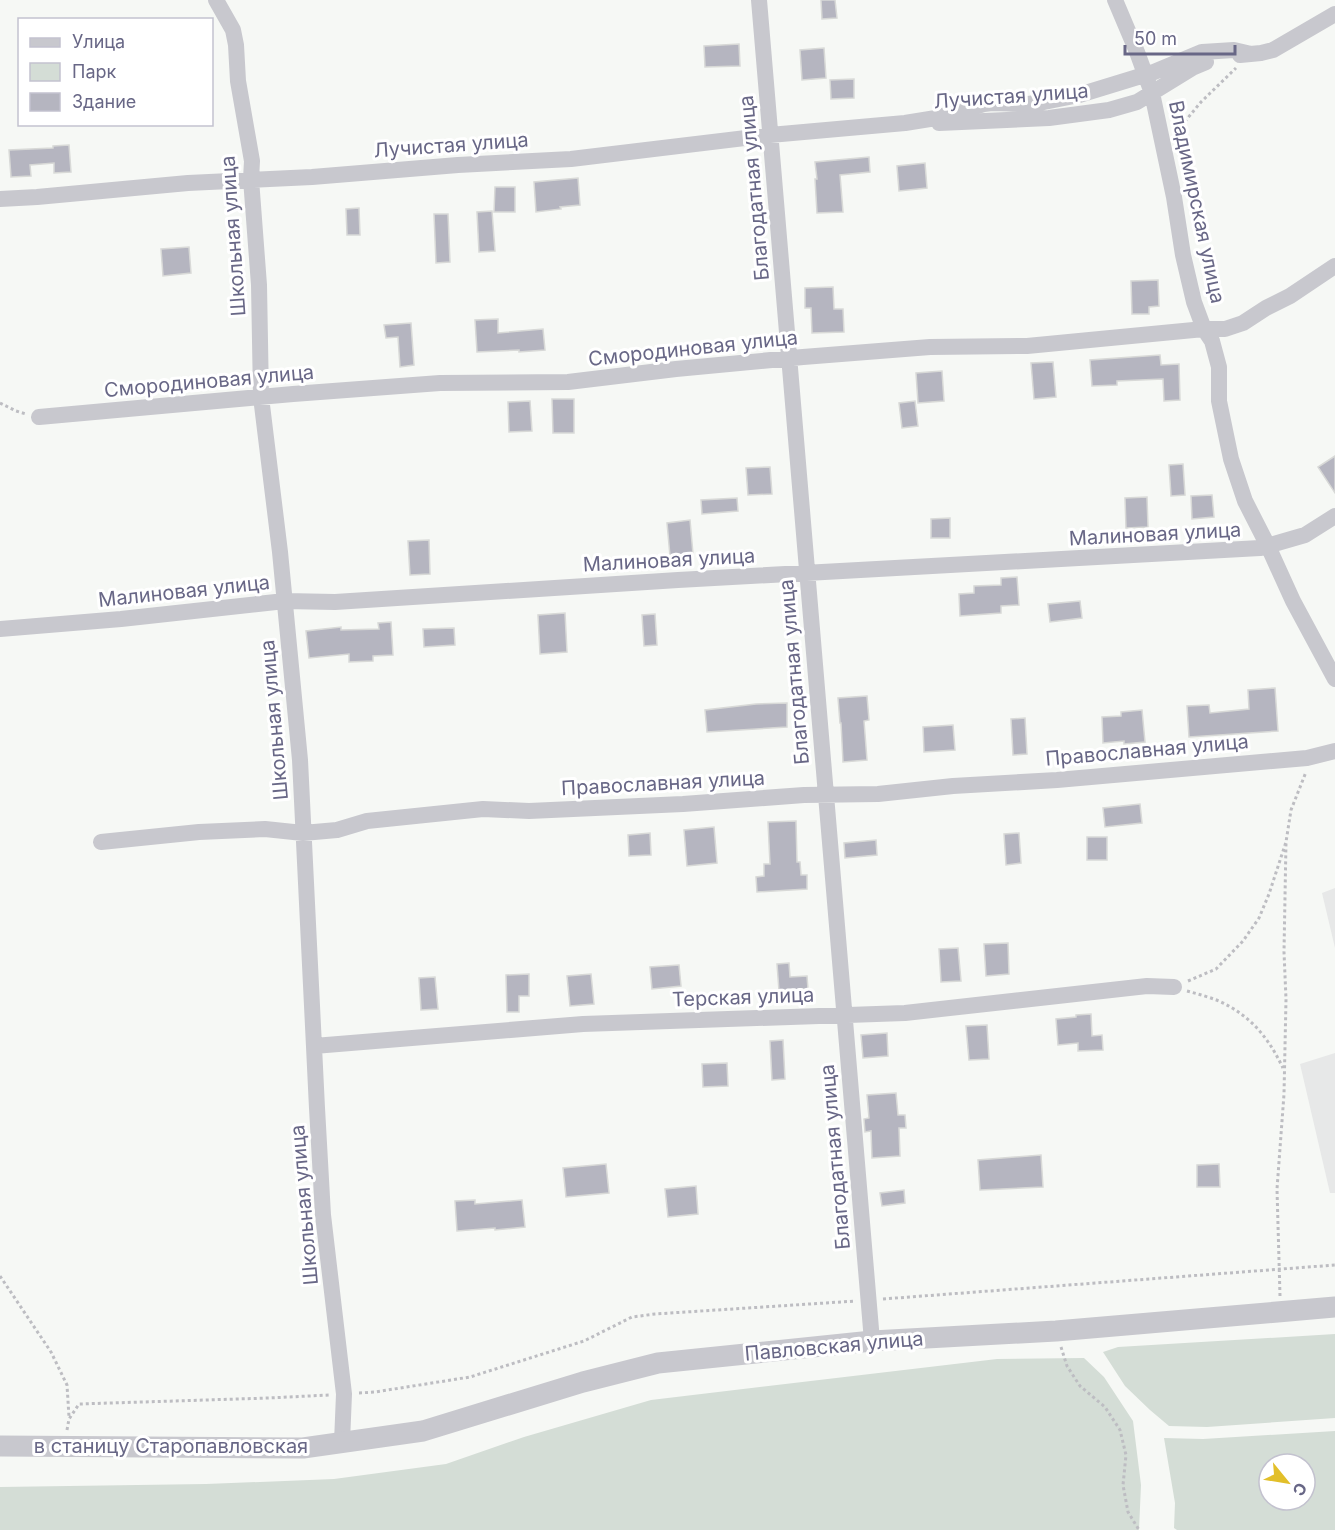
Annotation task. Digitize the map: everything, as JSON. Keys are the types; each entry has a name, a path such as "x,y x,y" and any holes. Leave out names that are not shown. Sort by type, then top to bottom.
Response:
{"street":[{"name":"Школьная улица","path":"216,0 233,30 238,81 252,161 251,179 259,285 261,397 285,601 300,760 323,1215 344,1394 342,1442"},
{"name":"Благодатная улица","path":"759,0 872,1341"},
{"name":"Владимирская улица","path":"1115,0 1152,93 1194,302 1204,329 1212,341 1219,367 1219,401 1231,459 1245,501 1293,601 1335,679"},
{"name":"Лучистая улица","path":"905,123 1049,118 1109,110 1137,102 1194,67 1215,59 1273,50 1335,14"},
{"name":"Лучистая улица","path":"0,199 144,186 571,159 770,135 905,123 936,118 984,104 1028,104 1079,95 1146,74 1202,52 1234,50 1251,54"},
{"name":"Смородиновая улица","path":"39,417 440,383 568,382 789,358 930,347 1027,346 1225,328 1243,323 1290,296 1335,266"},
{"name":"Малиновая улица","path":"0,629 121,619 285,601 335,602 678,580 1260,548 1305,536 1335,516"},
{"name":"Православная улица","path":"101,842 199,832 265,829 303,833 337,830 367,821 483,809 529,811 683,804 826,794 878,794 1307,758 1335,751"},
{"name":"Терская улица","path":"314,1047 583,1024 905,1013 1147,987 1174,987"},
{"name":"Павловская улица","path":"342,1442 423,1431 583,1382 658,1363 872,1341 1056,1331 1335,1307"},
{"name":"в станицу Старопавловская","path":"0,1446 303,1448 342,1442"}],"path":[{"path":"1164,154 1177,131 1202,102 1251,54"},
{"path":"0,403 16,411 39,417"},
{"path":"1280,1311 1277,1190 1285,1070 1286,842 1291,810 1308,768 1307,758"},
{"path":"1174,987 1216,969 1243,941 1259,918 1286,842"},
{"path":"1174,987 1218,1000 1238,1011 1263,1032 1285,1070"},
{"path":"69,1419 79,1404 375,1392 470,1377 584,1341 632,1317 655,1314 1335,1264"},
{"path":"0,1276 51,1352 67,1385 69,1419 64,1447"},
{"path":"1056,1331 1067,1366 1080,1386 1105,1407 1120,1430 1126,1455 1123,1485 1128,1512 1139,1530"}],"shaded area":[{"path":"1335,888 1335,948 1322,893"},
{"path":"1335,1053 1335,1193 1330,1193 1300,1064"}],"green space":[{"path":"1335,1334 1335,1418 1207,1427 1169,1426 1125,1386 1103,1352 1118,1347"},
{"path":"1084,1358 1104,1377 1133,1421 1141,1485 1139,1530 0,1530 0,1487 206,1484 334,1479 446,1464 524,1437 651,1400 997,1359"},
{"path":"1335,1431 1335,1530 1177,1530 1174,1528 1175,1503 1164,1438 1203,1439"}],"building":[{"path":"821,0 835,0 837,18 822,19"},
{"path":"739,44 740,66 705,67 704,46"},
{"path":"824,48 826,78 802,80 800,50"},
{"path":"854,79 854,98 831,99 830,80"},
{"path":"69,145 71,172 54,173 54,163 30,165 31,176 11,177 9,150"},
{"path":"869,157 870,172 840,175 843,212 817,213 815,162"},
{"path":"925,163 927,188 899,191 897,166"},
{"path":"578,178 580,205 536,212 534,182"},
{"path":"495,187 515,187 515,212 494,212"},
{"path":"359,208 360,235 347,235 346,209"},
{"path":"492,211 495,251 479,252 477,212"},
{"path":"434,214 448,214 450,262 436,263"},
{"path":"189,247 191,273 163,276 161,249"},
{"path":"1158,280 1159,306 1149,307 1149,314 1132,314 1131,281"},
{"path":"833,287 834,309 843,309 844,332 812,333 811,308 805,308 805,288"},
{"path":"498,319 498,333 543,329 545,350 477,352 475,320"},
{"path":"411,323 414,365 400,367 398,337 386,338 384,325"},
{"path":"1160,355 1161,365 1179,364 1180,400 1164,401 1163,379 1117,381 1117,385 1092,386 1090,360"},
{"path":"1053,362 1056,397 1034,399 1031,363"},
{"path":"942,371 944,401 918,403 916,373"},
{"path":"552,399 574,399 574,433 553,433"},
{"path":"530,401 532,431 509,432 508,402"},
{"path":"915,401 918,426 902,428 899,403"},
{"path":"1335,456 1335,493 1318,467"},
{"path":"1183,464 1185,495 1171,496 1169,465"},
{"path":"770,467 772,494 748,495 746,468"},
{"path":"1212,495 1214,517 1192,519 1191,496"},
{"path":"1147,497 1148,527 1126,528 1125,498"},
{"path":"737,498 738,511 702,514 701,500"},
{"path":"950,518 950,538 931,538 931,519"},
{"path":"690,520 693,554 670,556 667,523"},
{"path":"429,540 430,574 410,575 408,541"},
{"path":"1017,577 1019,605 1001,606 1001,613 960,616 959,594 974,593 974,586 1001,585 1001,578"},
{"path":"1080,601 1082,618 1050,622 1048,604"},
{"path":"565,613 567,652 540,654 538,615"},
{"path":"655,614 657,645 644,646 642,615"},
{"path":"391,622 393,655 373,656 373,661 349,662 349,654 309,658 306,631 341,627 341,630 379,629 378,623"},
{"path":"454,628 455,645 424,647 423,629"},
{"path":"1275,688 1278,731 1189,737 1187,706 1209,705 1210,713 1249,709 1248,690"},
{"path":"867,696 869,720 864,721 867,760 843,762 838,698"},
{"path":"787,703 787,727 707,732 705,710"},
{"path":"1142,710 1145,742 1103,743 1102,717 1121,716 1121,712"},
{"path":"1025,718 1027,754 1013,755 1011,719"},
{"path":"953,725 955,750 924,752 923,727"},
{"path":"1140,804 1142,823 1105,827 1103,808"},
{"path":"796,821 797,862 800,862 801,875 807,875 807,889 757,892 756,877 764,876 764,864 770,864 768,822"},
{"path":"714,827 717,863 687,866 684,830"},
{"path":"650,833 651,855 629,856 628,835"},
{"path":"1019,833 1021,863 1006,865 1004,834"},
{"path":"1087,837 1107,837 1107,860 1087,860"},
{"path":"876,840 877,855 845,858 844,843"},
{"path":"1008,943 1009,974 986,976 984,944"},
{"path":"958,948 961,981 941,982 939,949"},
{"path":"789,963 790,977 807,976 808,989 779,991 777,964"},
{"path":"679,965 681,986 652,989 650,967"},
{"path":"529,974 529,996 519,996 519,1012 507,1012 506,975"},
{"path":"591,974 594,1004 570,1006 567,976"},
{"path":"435,977 438,1009 421,1010 419,978"},
{"path":"1091,1014 1092,1036 1102,1035 1103,1050 1078,1051 1078,1043 1058,1045 1056,1019"},
{"path":"987,1025 989,1059 969,1060 966,1026"},
{"path":"887,1033 888,1056 863,1058 861,1035"},
{"path":"783,1040 785,1079 772,1080 770,1041"},
{"path":"727,1063 728,1086 703,1087 702,1064"},
{"path":"896,1093 898,1115 905,1115 906,1128 899,1128 900,1156 872,1158 871,1131 865,1132 864,1119 869,1118 867,1095"},
{"path":"1041,1155 1043,1187 980,1190 978,1160"},
{"path":"606,1164 609,1193 566,1197 563,1168"},
{"path":"1219,1164 1220,1187 1197,1187 1197,1165"},
{"path":"696,1186 698,1214 668,1217 665,1189"},
{"path":"904,1190 905,1203 882,1206 880,1193"},
{"path":"475,1200 475,1204 522,1200 525,1227 457,1231 455,1201"}]}
